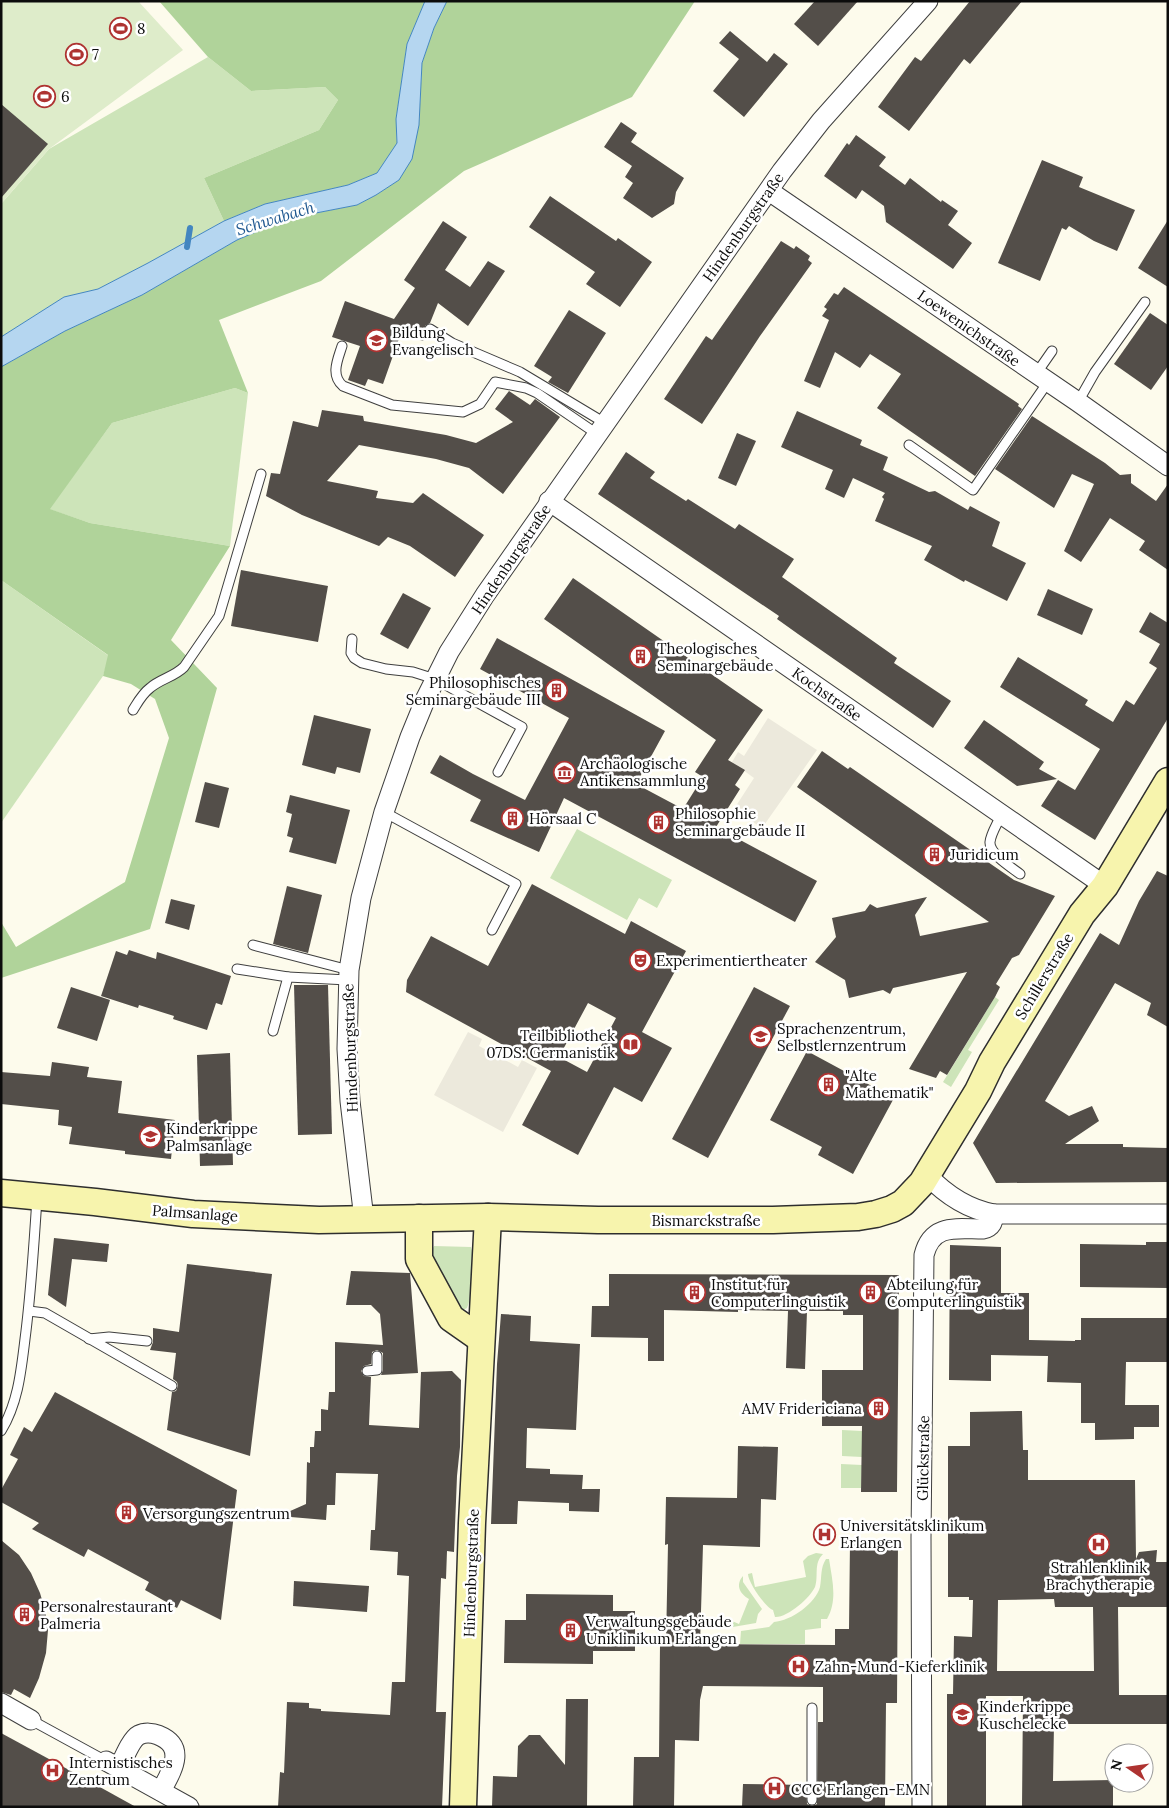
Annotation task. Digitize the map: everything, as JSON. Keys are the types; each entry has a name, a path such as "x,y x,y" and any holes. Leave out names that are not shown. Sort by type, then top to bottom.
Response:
{"street":[{"name":"Hindenburgstraße","path":"364,1219 350,1101 347,1049 348,975 362,898 384,812 403,753 436,679 449,652 485,595 769,191 821,121 928,1"},
{"name":"Loewenichstraße","path":"769,191 1078,402 1168,466"},
{"name":"Kochstraße","path":"550,501 1105,886"},
{"name":"Schillerstraße","path":"927,1175 978,1091 992,1062 1082,914 1105,886 1168,781"},
{"path":"927,1175 952,1198 970,1208 994,1214 1168,1214"},
{"name":"Bismarckstraße","path":"391,1218 488,1217 765,1220 858,1217 876,1214 903,1203 916,1192 927,1175"},
{"name":"Palmsanlage","path":"1,1193 193,1214 319,1220 391,1218"},
{"name":"Glückstraße","path":"922,1807 921,1538 924,1267 926,1247 937,1233 949,1230 984,1230 989,1228 994,1214"},
{"name":"Hindenburgstraße","path":"463,1807 470,1570 488,1217"},
{"path":"419,1218 419,1259 451,1318 481,1339"},
{"path":"1,1703 31,1720"},
{"path":"160,1791 174,1762 173,1746 157,1734 140,1734 112,1764 160,1791 190,1807"}],"lane":[{"path":"1078,402 1095,372 1145,302"},
{"path":"430,329 452,343 520,372 601,428"},
{"path":"342,346 335,370 338,382 343,386 392,405 463,412 480,404 495,382 526,388 601,428"},
{"path":"909,445 973,490 1042,378 1052,351"},
{"path":"133,710 142,695 151,686 173,676 184,667 220,616 261,474"},
{"path":"352,639 351,653 354,658 362,663 386,669 413,672 436,679 522,727 498,772"},
{"path":"384,812 516,884 492,930"},
{"path":"1001,815 990,842 1002,862 1020,874"},
{"path":"253,945 348,975"},
{"path":"237,969 288,977 348,975"},
{"path":"273,1031 288,977"},
{"path":"1,1431 8,1420 20,1381 29,1311 37,1196"},
{"path":"29,1311 45,1314 172,1386"},
{"path":"89,1339 109,1336 147,1341"},
{"path":"367,1371 378,1370 377,1356"},
{"path":"812,1708 812,1800"},
{"path":"31,1720 112,1764"}],"green space":[{"path":"1,1 138,1 183,50 49,149 1,204"},
{"path":"159,1 425,1 407,44 396,119 397,143 377,173 348,185 265,204 224,221 204,178 319,130 338,100 325,87 251,91 208,57"},
{"path":"447,1 695,1 632,97 464,171 321,281 219,320 248,393 235,388 112,423 50,509 90,523 230,546 171,640 217,688 150,929 1,978 1,922 16,947 125,882 169,738 155,699 131,684 103,676 108,655 1,580 1,367 65,331 142,295 237,240 298,214 316,213 357,205 399,180 419,125 422,63 434,28"},
{"path":"208,57 251,91 325,87 338,100 319,130 204,178 224,221 98,289 64,297 1,337 1,204 49,149"},
{"path":"235,388 248,393 230,546 90,523 49,509 112,423"},
{"path":"1,580 109,656 103,676 1,823"},
{"path":"577,829 672,880 657,908 639,898 627,920 550,878"},
{"path":"995,997 999,1000 968,1050 972,1052 951,1087 943,1082"},
{"path":"434,1246 471,1247 474,1269 472,1286 467,1308 461,1311 431,1263 431,1252"},
{"path":"842,1430 862,1431 862,1457 842,1456"},
{"path":"841,1464 862,1465 861,1488 841,1488"},
{"path":"816,1553 823,1554 817,1566 815,1587 803,1602 792,1611 775,1617 773,1610 754,1588 748,1574 752,1573 755,1587 806,1577 803,1561 808,1556"},
{"path":"826,1559 829,1559 833,1582 832,1604 827,1619 821,1619 821,1628 805,1630 805,1644 740,1644 741,1631 769,1627 774,1622 795,1615 808,1605 818,1593 822,1569"},
{"path":"743,1576 743,1582 762,1609 758,1614 756,1623 727,1628 724,1624 725,1618 739,1624 749,1599 743,1595 739,1586"}],"shaded area":[{"path":"768,718 817,750 762,828 734,809 754,778 732,762 738,752 744,756"},
{"path":"468,1032 482,1039 479,1046 518,1067 522,1060 537,1068 503,1132 434,1095"}],"water":[{"name":"Schwabach","path":"425,1 447,1 434,28 422,63 419,125 412,159 399,180 357,205 316,213 298,214 237,240 142,295 65,331 1,367 1,337 64,297 98,289 224,221 265,204 348,185 377,173 397,143 396,119 407,44"}],"building":[{"path":"815,1 858,1 818,46 794,24"},
{"path":"970,1 1022,1 970,64 964,59 909,131 878,107 915,57 921,61"},
{"path":"730,31 767,62 774,53 788,64 744,117 713,91 739,59 719,43"},
{"path":"1,104 48,144 1,198"},
{"path":"621,122 637,133 631,142 684,178 676,192 674,204 652,218 623,198 633,183 625,177 632,166 604,147"},
{"path":"856,135 886,157 879,166 905,185 910,178 941,202 942,200 958,211 948,225 972,243 953,269 886,222 884,206 862,190 856,199 824,176 847,143 849,145"},
{"path":"1042,160 1083,177 1079,187 1135,210 1117,251 1094,241 1069,226 1066,230 1062,228 1040,281 998,263"},
{"path":"550,196 616,241 618,238 652,262 620,307 586,284 595,272 529,227"},
{"path":"1168,220 1168,287 1138,268"},
{"path":"443,221 467,237 445,270 470,287 488,261 505,271 468,326 438,303 430,323 425,326 426,333 423,341 401,333 383,384 368,379 365,386 348,380 360,346 332,337 345,301 394,319 415,288 404,280"},
{"path":"781,241 794,249 796,246 810,256 808,260 812,263 760,336 702,424 664,399 706,336 712,340"},
{"path":"844,287 1019,404 1018,406 1022,409 975,476 877,408 901,374 870,354 860,368 835,352 820,388 804,381 829,320 822,316 827,309 824,307 834,293 838,295"},
{"path":"569,310 606,333 568,393 548,382 552,377 534,366"},
{"path":"1150,313 1168,325 1168,366 1151,390 1114,364"},
{"path":"509,391 530,405 535,399 560,417 503,494 469,468 436,459 359,445 327,481 378,491 376,498 413,503 423,493 484,535 455,577 410,546 388,537 379,546 302,515 266,496 271,473 280,474 293,421 318,427 322,410 363,416 364,421 446,435 476,443 513,422 495,409"},
{"path":"797,411 862,440 860,445 888,457 883,470 929,492 935,491 968,510 970,506 1000,522 992,546 1026,563 1007,601 965,580 964,582 924,560 932,546 875,521 885,493 853,478 844,498 825,489 833,470 781,447"},
{"path":"1032,416 1105,463 1120,475 1131,474 1131,483 1156,501 1168,484 1168,570 1139,550 1145,541 1110,518 1081,562 1064,551 1094,484 1072,474 1054,508 995,469"},
{"path":"737,433 756,441 736,486 718,478"},
{"path":"626,452 655,472 650,478 686,501 688,499 735,529 739,524 794,559 782,577 897,658 894,663 951,701 933,728 777,619 779,616 598,494"},
{"path":"241,570 328,586 318,642 231,626"},
{"path":"573,578 763,710 728,760 745,770 735,785 740,789 716,827 817,881 795,922 564,798 539,852 470,821 481,800 430,773 440,755 525,800 569,718 480,669 497,638 665,731 636,784 683,809 703,777 695,772 716,740 544,619"},
{"path":"1048,589 1093,609 1082,635 1037,615"},
{"path":"403,593 431,608 408,649 380,634"},
{"path":"1150,612 1168,623 1168,718 1095,840 1041,806 1058,780 1075,790 1100,749 1000,687 1018,657 1088,700 1085,705 1113,722 1126,700 1134,705 1157,668 1149,663 1160,644 1139,632"},
{"path":"314,715 371,729 360,773 337,767 335,774 302,765"},
{"path":"984,720 1044,762 1039,769 1057,779 1017,786 964,748"},
{"path":"822,751 848,769 850,767 1014,880 1055,896 1019,955 1012,958 996,984 1000,987 995,997 947,1075 940,1071 936,1078 909,1069 967,972 893,988 890,994 883,990 849,998 845,980 815,962 836,937 832,918 865,911 870,904 877,908 927,897 915,915 920,936 989,922 797,787"},
{"path":"205,782 229,788 219,828 195,822"},
{"path":"290,795 350,810 336,864 289,852 293,838 287,836 292,814 286,812"},
{"path":"1157,871 1168,876 1168,1027 1147,1015 1151,1003 1115,983 1045,1101 1069,1116 1092,1106 1099,1121 1065,1144 1123,1144 1123,1147 1168,1148 1168,1182 996,1183 973,1143 1100,933 1119,945 1139,901"},
{"path":"532,884 625,934 631,921 686,951 642,1032 672,1048 642,1102 614,1087 578,1155 522,1125 551,1071 406,992 407,980 431,936 488,966","holes":["588,1003 616,1018 587,1072 559,1057"]},
{"path":"287,886 322,895 308,953 273,944"},
{"path":"171,899 195,905 189,930 165,923"},
{"path":"129,950 156,959 157,952 231,976 222,1005 216,1003 207,1030 173,1019 174,1016 139,1005 138,1008 101,996 116,951 127,955"},
{"path":"294,985 328,985 332,1134 298,1135"},
{"path":"71,987 110,1000 97,1041 57,1028"},
{"path":"754,987 790,1006 708,1158 672,1139"},
{"path":"807,1051 894,1098 853,1174 818,1155 822,1147 770,1120"},
{"path":"230,1053 233,1165 200,1166 197,1055"},
{"path":"52,1062 89,1067 87,1077 122,1081 118,1113 175,1120 171,1159 125,1154 125,1151 69,1144 72,1127 58,1125 59,1110 1,1104 1,1072 50,1076"},
{"path":"54,1238 109,1244 107,1262 72,1259 66,1307 48,1295"},
{"path":"1146,1242 1168,1242 1168,1288 1080,1287 1080,1244 1146,1245"},
{"path":"950,1245 1001,1247 1001,1293 1029,1293 1029,1340 1081,1340 1081,1318 1168,1318 1168,1362 1126,1362 1125,1405 1159,1405 1159,1427 1134,1427 1134,1439 1095,1440 1095,1423 1081,1423 1081,1383 1047,1382 1048,1356 991,1355 991,1381 949,1380"},
{"path":"187,1264 272,1274 250,1456 167,1430 172,1392 176,1391 178,1386 177,1382 173,1379 176,1353 150,1350 153,1342 153,1328 179,1332"},
{"path":"351,1271 410,1273 418,1373 381,1375 383,1370 383,1353 377,1350 372,1352 371,1364 364,1366 361,1371 364,1376 371,1377 369,1425 419,1428 421,1372 452,1371 461,1380 460,1447 454,1552 447,1551 446,1579 441,1578 436,1712 446,1712 442,1807 278,1807 280,1772 284,1773 287,1702 309,1703 309,1708 321,1709 321,1711 390,1715 392,1682 405,1682 409,1576 397,1575 398,1552 370,1550 371,1530 375,1530 378,1474 336,1473 335,1505 327,1505 326,1520 279,1516 306,1504 307,1462 310,1463 310,1447 314,1447 315,1431 321,1431 321,1409 328,1410 329,1392 335,1392 335,1342 383,1345 380,1314 371,1305 346,1305"},
{"path":"609,1274 899,1275 897,1492 861,1492 862,1426 822,1426 822,1370 863,1370 863,1315 843,1315 843,1311 807,1311 805,1369 786,1368 788,1311 664,1310 664,1361 648,1361 648,1338 591,1337 592,1306 609,1306"},
{"path":"501,1314 531,1316 530,1341 580,1344 576,1430 527,1428 526,1468 550,1469 550,1474 583,1475 582,1489 600,1489 599,1512 569,1511 569,1503 518,1501 517,1524 491,1524 497,1364"},
{"name":"Versorgungszentrum","path":"55,1392 237,1490 221,1620 181,1600 177,1608 145,1590 149,1582 88,1549 84,1557 32,1529 39,1523 1,1502 1,1490 18,1459 10,1455 24,1427 32,1432"},
{"path":"1022,1411 1023,1450 1028,1450 1028,1480 1135,1480 1136,1559 1139,1552 1157,1550 1156,1562 1168,1562 1168,1607 1118,1607 1119,1695 1168,1695 1168,1724 1054,1724 1053,1781 1104,1780 1104,1793 1113,1793 1113,1807 1022,1807 1023,1696 986,1696 986,1807 947,1807 947,1694 953,1694 954,1636 972,1637 973,1600 969,1600 969,1597 948,1597 948,1446 970,1446 970,1412","holes":["1054,1599 1055,1607 1093,1607 1094,1671 997,1671 998,1600"]},
{"path":"738,1446 778,1447 776,1500 761,1499 760,1547 703,1545 700,1644 835,1645 835,1629 849,1629 850,1542 898,1542 897,1703 886,1703 885,1807 742,1807 743,1784 806,1785 807,1804 812,1806 817,1804 818,1722 823,1722 823,1687 703,1686 700,1700 699,1741 675,1740 674,1807 633,1807 634,1757 659,1757 660,1643 666,1643 668,1544 665,1545 666,1497 737,1498"},
{"name":"Personalrestaurant Palmeria","path":"1,1540 19,1555 31,1573 45,1610 48,1630 46,1653 39,1678 30,1698 14,1689 11,1695 1,1692"},
{"path":"294,1581 369,1586 367,1612 293,1606"},
{"name":"Verwaltungsgebäude Uniklinikum Erlangen","path":"526,1594 613,1595 613,1611 635,1611 635,1651 593,1651 593,1664 504,1663 505,1620 526,1620"},
{"path":"566,1699 588,1699 587,1807 492,1807 493,1776 517,1777 518,1746 529,1735 540,1735 565,1765"},
{"name":"Internistisches Zentrum","path":"1,1733 60,1765 136,1807 1,1807"}],"waterway":[{"path":"187,247 190,228"}],"place":[{"name":"8","path":"121,28"},
{"name":"7","path":"76,54"},
{"name":"6","path":"45,96"},
{"name":"Bildung Evangelisch","path":"376,341"},
{"name":"Theologisches Seminargebäude","path":"641,657"},
{"name":"Philosophisches Seminargebäude III","path":"557,691"},
{"name":"Archäologische Antikensammlung","path":"564,772"},
{"name":"Hörsaal C","path":"513,818"},
{"name":"Philosophie Seminargebäude II","path":"659,822"},
{"name":"Juridicum","path":"934,854"},
{"name":"Experimentiertheater","path":"640,960"},
{"name":"Sprachenzentrum, Selbstlernzentrum","path":"761,1037"},
{"name":"Teilbibliothek 07DS: Germanistik","path":"631,1044"},
{"name":"\"Alte Mathematik\"","path":"829,1084"},
{"name":"Kinderkrippe Palmsanlage","path":"150,1137"},
{"name":"Institut für Computerlinguistik","path":"695,1293"},
{"name":"Abteilung für Computerlinguistik","path":"871,1293"},
{"name":"AMV Fridericiana","path":"878,1408"},
{"name":"Versorgungszentrum","path":"127,1513"},
{"name":"Universitätsklinikum Erlangen","path":"824,1534"},
{"name":"Strahlenklinik Brachytherapie","path":"1099,1544"},
{"name":"Personalrestaurant Palmeria","path":"24,1615"},
{"name":"Verwaltungsgebäude Uniklinikum Erlangen","path":"570,1630"},
{"name":"Zahn-Mund-Kieferklinik","path":"799,1666"},
{"name":"Kinderkrippe Kuschelecke","path":"963,1715"},
{"name":"Internistisches Zentrum","path":"53,1771"},
{"name":"CCC Erlangen-EMN","path":"775,1789"}]}
